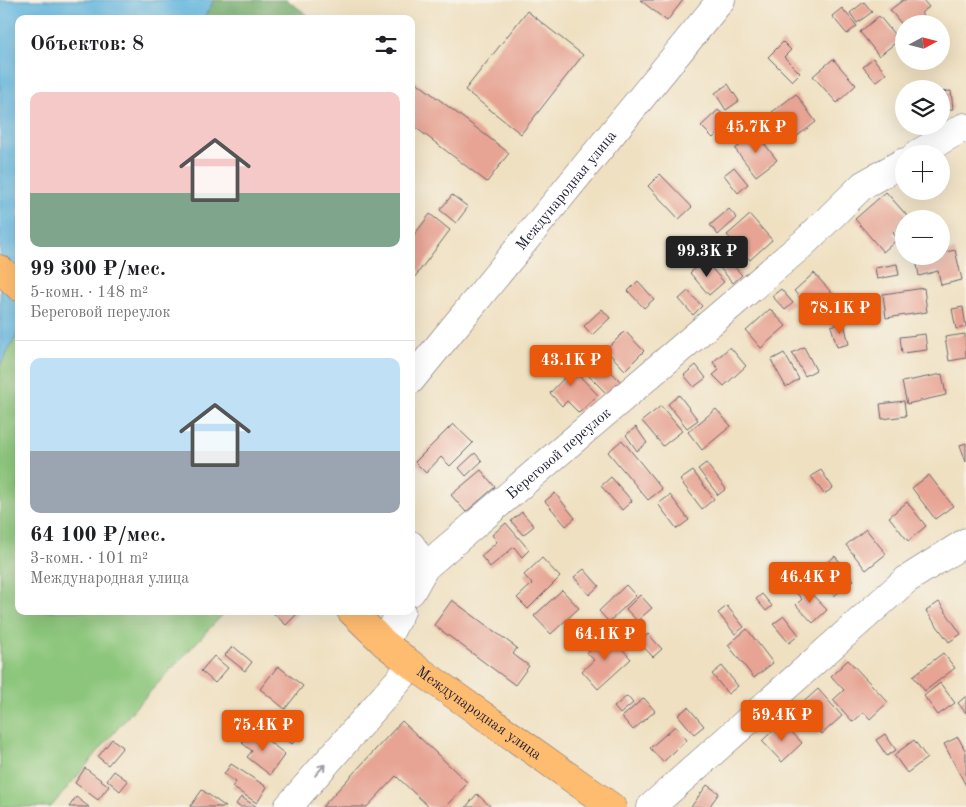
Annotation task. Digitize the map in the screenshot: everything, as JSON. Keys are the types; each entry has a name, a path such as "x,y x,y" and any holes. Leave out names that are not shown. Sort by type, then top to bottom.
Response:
{"main road":[{"path":"0,269 15,283"},
{"name":"Международная улица","path":"354,615 384,644 412,665 612,807"}],"street":[{"name":"Международная улица","path":"415,375 721,0"},
{"path":"937,145 965,132"},
{"name":"Береговой переулок","path":"415,571 418,556 804,242 863,185 895,167"},
{"path":"651,807 906,580 966,542"},
{"path":"384,644 399,615"},
{"path":"288,807 412,665"}],"green space":[{"path":"214,0 287,0 308,15 205,15"},
{"path":"15,338 15,615 222,615 135,708 51,807 0,807 0,366"}],"water":[{"path":"0,0 214,0 205,15 15,15 15,338 0,366"}],"building":[{"path":"640,0 683,0 667,21"},
{"path":"903,0 923,0 929,7 921,13 923,15 895,16 890,10"},
{"path":"864,2 872,12 857,23 850,13"},
{"path":"842,8 857,26 847,34 832,16"},
{"path":"527,11 583,55 521,134 465,90"},
{"path":"879,16 895,35 895,43 879,56 860,32"},
{"path":"783,42 791,50 784,57 800,73 792,81 768,57"},
{"path":"873,58 886,74 876,82 863,67"},
{"path":"833,59 856,85 837,103 813,76"},
{"path":"415,81 509,153 487,182 415,127"},
{"path":"728,84 739,101 726,110 715,93"},
{"path":"950,91 953,109 950,109"},
{"path":"796,94 816,122 792,140 772,112"},
{"path":"718,110 730,121 713,138 701,126"},
{"path":"756,133 777,160 756,176 735,149"},
{"path":"734,167 748,184 738,193 724,175"},
{"path":"660,174 692,207 679,219 648,186"},
{"path":"886,192 902,210 895,210 895,231 893,233 895,242 883,252 855,219"},
{"path":"452,195 468,207 456,223 440,210"},
{"path":"729,209 737,218 718,235 710,225"},
{"path":"430,214 450,230 415,277 415,234"},
{"path":"750,215 772,240 750,260 727,235"},
{"path":"955,250 962,280 941,285 938,271 919,276 917,265 950,265 950,251"},
{"path":"704,260 724,282 709,295 690,273"},
{"path":"728,260 742,275 733,283 720,268"},
{"path":"895,264 897,265 899,275 877,279 875,268"},
{"path":"814,273 839,301 827,311 819,302 810,309 794,291"},
{"path":"638,281 654,299 644,308 628,291"},
{"path":"924,288 927,312 886,318 883,294"},
{"path":"781,289 793,303 785,310 772,296"},
{"path":"688,291 702,306 693,315 679,299"},
{"path":"963,307 966,327 956,329 952,309"},
{"path":"602,309 610,318 592,335 584,326"},
{"path":"770,309 786,326 761,348 746,331"},
{"path":"844,323 849,344 837,347 831,326"},
{"path":"625,331 644,351 625,370 606,350"},
{"path":"925,334 927,350 902,353 900,337"},
{"path":"965,334 966,358 949,361 945,337"},
{"path":"730,347 746,366 724,386 713,375 719,370 713,362"},
{"path":"804,347 816,370 805,376 792,353"},
{"path":"784,353 799,379 786,387 771,360"},
{"path":"558,354 598,395 579,413 567,401 562,406 550,393 564,378 549,363"},
{"path":"595,355 621,382 608,395 581,368"},
{"path":"696,365 706,378 694,387 684,375"},
{"path":"942,374 946,395 907,404 902,382"},
{"path":"679,395 698,420 687,428 668,404"},
{"path":"904,401 906,416 882,419 880,404"},
{"path":"661,406 682,431 663,446 642,421"},
{"path":"716,409 731,426 702,450 688,432"},
{"path":"453,424 473,443 450,466 441,457 426,473 415,462"},
{"path":"636,427 647,443 637,451 626,435"},
{"path":"622,440 662,489 648,500 608,452"},
{"path":"966,443 966,462 960,445"},
{"path":"475,453 482,461 466,476 459,468"},
{"path":"706,463 726,489 718,495 698,469"},
{"path":"481,470 495,487 466,512 451,495"},
{"path":"821,470 833,488 824,494 811,476"},
{"path":"693,471 714,499 702,509 680,480"},
{"path":"929,475 953,506 935,519 912,488"},
{"path":"611,477 632,501 622,510 601,486"},
{"path":"555,493 575,518 566,526 545,501"},
{"path":"670,495 689,520 677,529 658,504"},
{"path":"907,502 926,526 908,541 889,517"},
{"path":"522,512 534,526 523,535 511,521"},
{"path":"506,523 529,550 522,557 514,547 490,567 481,556 497,542 492,535"},
{"path":"866,529 886,554 866,570 846,545"},
{"path":"835,556 854,580 834,596 815,572"},
{"path":"542,558 560,577 528,609 517,598 532,584 524,575"},
{"path":"584,569 599,586 589,595 574,577"},
{"path":"802,584 827,610 813,623 796,605 802,599 794,591"},
{"path":"626,585 636,596 609,622 599,611"},
{"path":"562,590 579,608 551,634 534,616"},
{"path":"762,594 772,606 766,611 756,599"},
{"path":"640,595 652,608 637,621 626,609"},
{"path":"452,600 517,648 513,654 529,666 515,685 434,625"},
{"path":"939,602 961,634 949,642 926,611"},
{"path":"727,606 744,627 735,634 718,613"},
{"path":"275,615 296,615 286,625"},
{"path":"784,616 799,635 789,643 773,624"},
{"path":"747,629 773,663 754,678 728,645"},
{"path":"608,634 631,659 598,689 582,671 594,660 587,653"},
{"path":"648,634 662,649 653,657 639,642"},
{"path":"233,646 252,662 245,671 225,655"},
{"path":"943,653 955,668 925,691 913,676"},
{"path":"214,656 228,668 215,683 201,671"},
{"path":"848,660 888,702 870,719 864,712 853,722 833,700 844,690 831,676"},
{"path":"278,666 303,686 285,709 260,689"},
{"path":"722,666 738,686 728,694 712,674"},
{"path":"940,683 955,703 938,715 924,696"},
{"path":"818,689 842,716 822,734 798,707"},
{"path":"627,696 633,703 620,714 614,707"},
{"path":"966,696 966,713 958,703"},
{"path":"644,698 655,711 633,730 622,717"},
{"path":"688,707 704,726 694,734 678,715"},
{"path":"402,721 468,783 445,807 429,807 396,776 367,807 322,807"},
{"path":"782,722 802,743 782,762 762,741"},
{"path":"286,723 300,734 292,744 278,733"},
{"path":"675,726 687,740 663,762 650,748"},
{"path":"253,729 285,754 270,775 247,757 252,751 242,743"},
{"path":"885,734 896,750 887,756 876,740"},
{"path":"958,737 966,752 966,786 944,744"},
{"path":"112,739 123,747 108,765 98,757"},
{"path":"914,740 927,758 907,773 894,755"},
{"path":"231,764 267,787 257,803 232,787 236,782 224,774"},
{"path":"85,768 109,786 98,800 75,783"},
{"path":"114,771 128,781 120,791 107,780"},
{"path":"707,785 719,793 709,807 691,807"},
{"path":"202,790 226,807 190,807"},
{"path":"477,794 491,807 466,807"},
{"path":"76,797 89,807 69,807"},
{"path":"241,797 257,807 240,807 236,804"}]}
